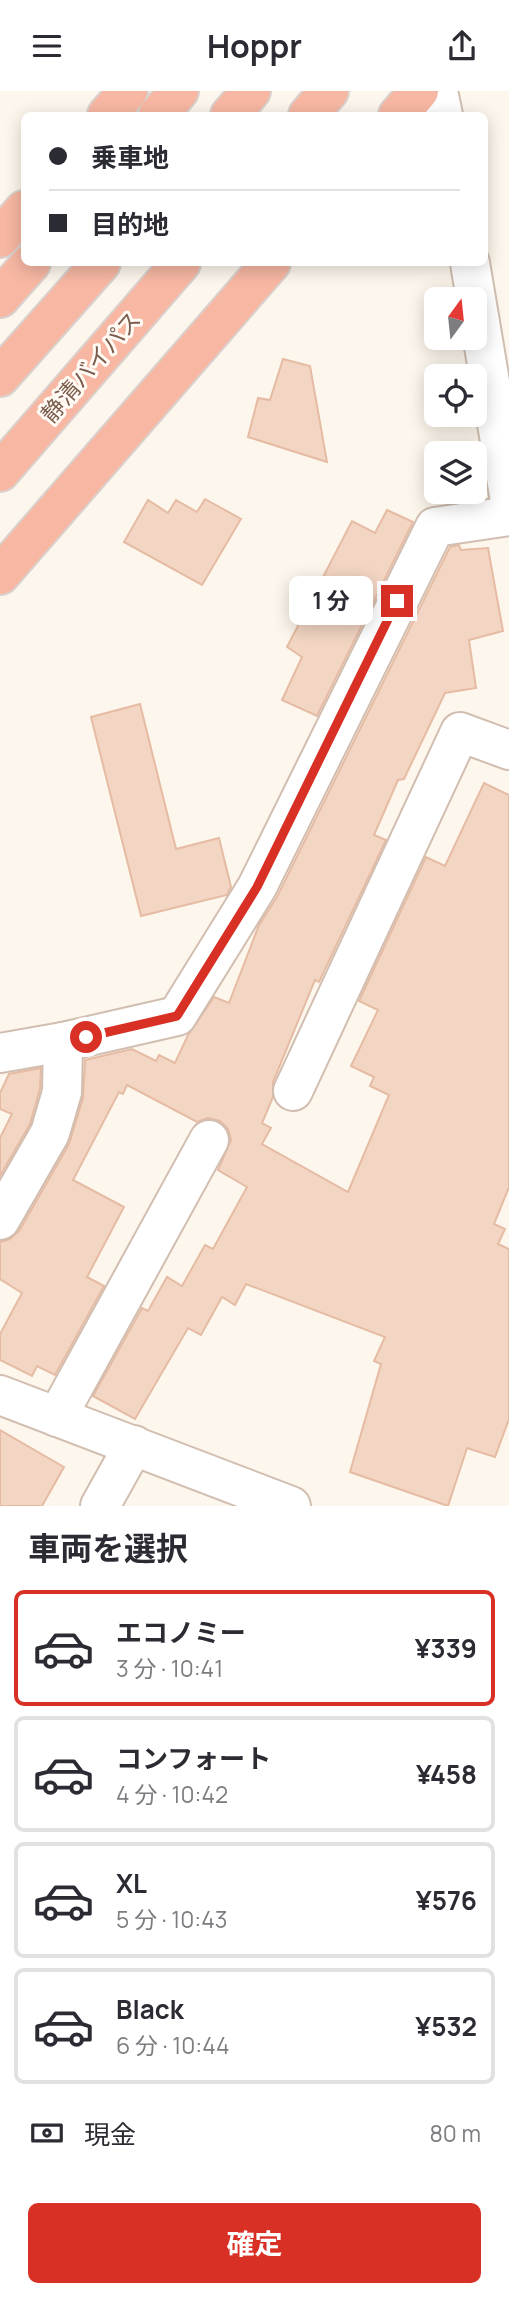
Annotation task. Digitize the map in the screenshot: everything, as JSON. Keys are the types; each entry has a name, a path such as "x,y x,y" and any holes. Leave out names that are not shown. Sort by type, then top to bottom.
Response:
{"highway":[{"path":"110,112 128,91"},
{"path":"161,112 179,91"},
{"path":"233,112 251,91"},
{"path":"311,112 329,91"},
{"path":"401,112 419,91"},
{"path":"0,238 21,214"},
{"path":"0,298 28,266"},
{"path":"0,377 98,266"},
{"name":"静清バイパス","path":"0,472 178,266"},
{"path":"0,575 268,266"}],"street":[{"path":"438,91 442,112"},
{"path":"471,266 509,495"},
{"path":"0,1053 63,1042 177,1016 257,887 435,527 509,516"},
{"path":"293,1091 460,732 509,750"},
{"path":"0,1220 50,1133 62,1093 63,1042"},
{"path":"57,1417 209,1140"},
{"path":"0,1395 291,1506"},
{"path":"100,1506 134,1445"}],"building":[{"path":"283,359 310,366 327,462 248,437 258,398 270,400"},
{"path":"205,499 241,519 202,585 124,542 148,500 168,513 176,500 197,512"},
{"path":"387,510 413,522 317,716 282,700 302,657 287,647 352,521 375,533"},
{"path":"459,545 461,550 488,548 503,631 469,640 476,688 445,693 404,779 398,780 374,835 386,840 319,982 315,980 273,1082 273,1097 262,1123 271,1128 262,1144 348,1192 389,1095 370,1086 374,1077 351,1066 378,1010 359,1001 426,857 445,866 484,783 509,795 509,1187 494,1224 505,1229 498,1244 509,1249 509,1419 495,1457 467,1448 448,1506 350,1472 381,1364 374,1361 385,1337 246,1284 235,1305 222,1297 201,1335 188,1328 135,1419 93,1396 142,1308 148,1311 167,1277 182,1286 205,1245 213,1249 247,1187 218,1170 231,1140 228,1129 220,1121 208,1118 197,1122 127,1085 123,1094 119,1092 73,1180 124,1207 87,1277 104,1286 55,1375 37,1366 32,1376 0,1360 0,1334 22,1293 0,1279 0,1242 10,1239 19,1231 69,1144 83,1098 85,1060 132,1049 156,1061 159,1055 175,1063 188,1035 214,997 229,1003 259,925 277,897 450,547"},
{"path":"140,704 176,849 219,838 231,887 227,895 141,916 91,717"},
{"path":"41,1068 40,1089 30,1124 0,1176 0,1138 12,1114 0,1109 0,1093 9,1074"},
{"path":"0,1430 64,1467 42,1506 0,1506"}],"route":[{"path":"86,1037 177,1016 257,887 397,601"}]}
